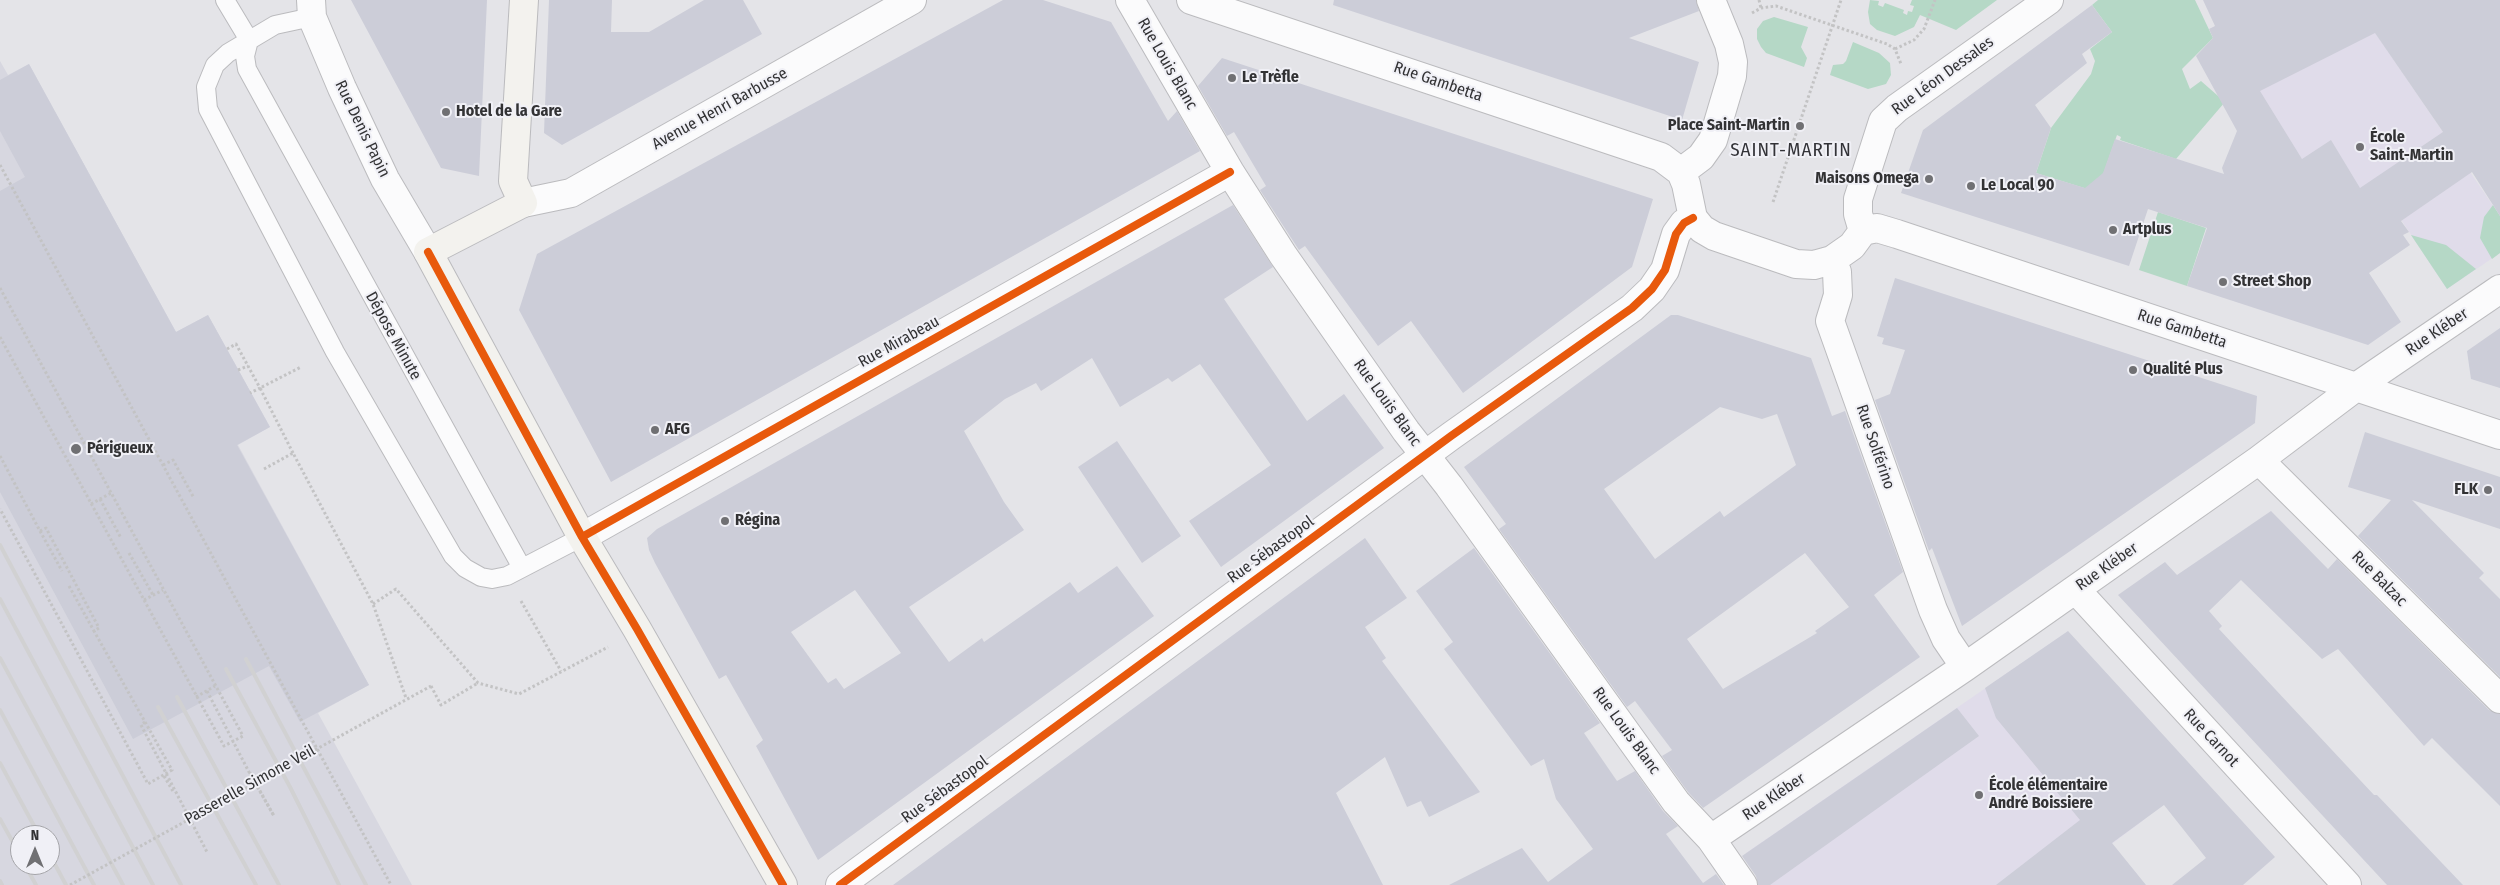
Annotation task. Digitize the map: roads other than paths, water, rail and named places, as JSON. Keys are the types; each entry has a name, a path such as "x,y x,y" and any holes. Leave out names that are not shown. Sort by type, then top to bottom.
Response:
{"street":[{"path":"524,0 513,182 523,203 428,252 582,537 637,629 783,885"},
{"name":"Avenue Henri Barbusse","path":"523,203 571,193 912,0"},
{"name":"Rue Louis Blanc","path":"1130,0 1230,172 1283,255 1406,431 1676,802 1711,839 1743,885"},
{"name":"Rue Gambetta","path":"1191,0 1661,158 1681,172"},
{"path":"1711,0 1729,44 1733,62 1732,76 1713,140 1701,157 1681,172 1686,184 1693,218 1702,229 1714,236 1796,264 1814,265 1832,260 1852,246 1863,231"},
{"name":"Rue Léon Dessales","path":"1863,231 1858,214 1858,199 1883,122 1897,108 2048,0"},
{"name":"Rue Denis Papin","path":"312,8 342,88 385,179 428,252"},
{"name":"Rue Mirabeau","path":"582,537 1230,172"},
{"name":"Rue Sébastopol","path":"840,885 1425,455 1632,308 1652,289 1665,270 1676,234 1684,223 1693,218"},
{"name":"Rue Gambetta","path":"1863,231 1877,228 1897,234 2500,435"},
{"name":"Rue Solférino","path":"1832,260 1837,272 1838,295 1830,320 1932,610 1946,639 1965,668"},
{"name":"Rue Kléber","path":"1711,839 1965,668 2259,460 2356,387 2500,289"},
{"name":"Rue Balzac","path":"2259,460 2500,699"},
{"name":"Rue Carnot","path":"2076,590 2347,885"}],"lane":[{"path":"225,0 249,40"},
{"path":"312,8 275,25 249,40 228,53 215,65 206,87 208,109 335,352 453,556 464,568 481,577 492,579 514,572 582,537"},
{"name":"Dépose Minute","path":"249,40 245,56 247,69 514,572"}],"railway":[{"path":"0,545 181,885"},
{"path":"0,599 153,885"},
{"path":"0,658 123,885"},
{"path":"246,659 366,885"},
{"path":"226,669 290,787 339,885"},
{"path":"177,697 279,885"},
{"path":"158,707 256,885"},
{"path":"0,710 94,885"},
{"path":"0,763 34,825"},
{"path":"0,819 10,837"},
{"path":"60,874 66,885"},
{"path":"30,875 36,885"},
{"path":"0,881 2,885"}],"place":[{"name":"Le Trèfle","path":"1232,78"},
{"name":"Hotel de la Gare","path":"446,112"},
{"name":"Place Saint-Martin","path":"1800,126"},
{"name":"École Saint-Martin","path":"2360,147"},
{"name":"Maisons Omega","path":"1929,179"},
{"name":"Le Local 90","path":"1971,186"},
{"name":"Artplus","path":"2113,230"},
{"name":"Street Shop","path":"2223,282"},
{"name":"Qualité Plus","path":"2133,370"},
{"name":"AFG","path":"655,430"},
{"name":"Périgueux","path":"76,449"},
{"name":"FLK","path":"2488,490"},
{"name":"Régina","path":"725,521"},
{"name":"École élémentaire André Boissiere","path":"1979,795"}],"district":[{"name":"SAINT-MARTIN","path":"1791,151"}]}
